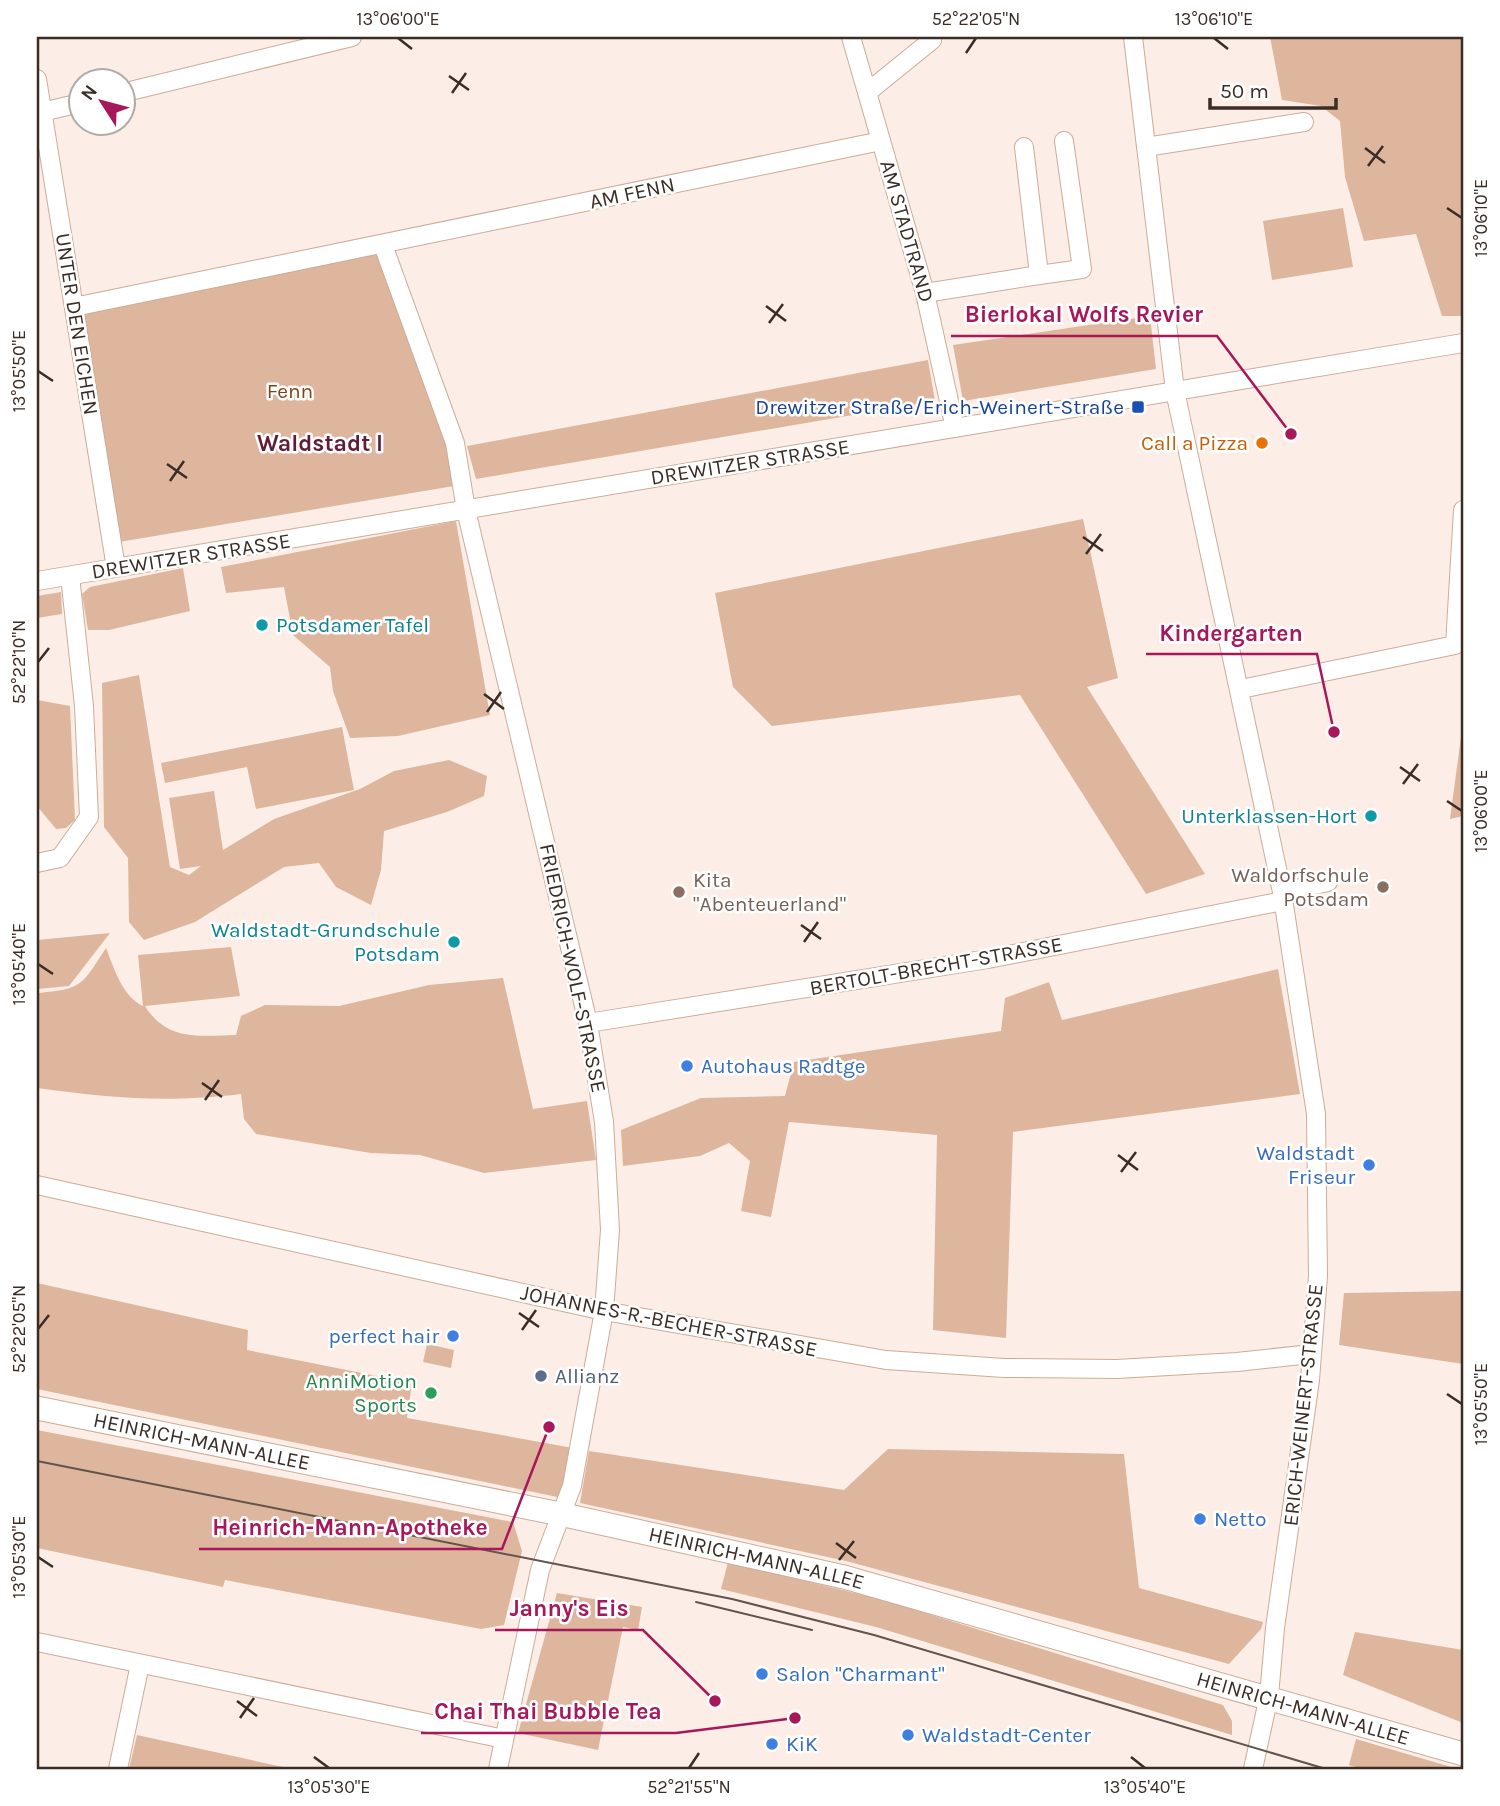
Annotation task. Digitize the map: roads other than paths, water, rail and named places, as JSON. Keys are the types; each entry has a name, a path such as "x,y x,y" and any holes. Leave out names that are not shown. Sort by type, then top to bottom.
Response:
{"main road":[{"name":"HEINRICH-MANN-ALLEE","path":"37,1408 561,1514 844,1577 1269,1696 1463,1754"}],"street":[{"path":"136,90 352,37"},
{"name":"AM STADTRAND","path":"851,37 869,91 925,293 955,428"},
{"path":"869,91 916,54 932,40 931,37"},
{"name":"ERICH-WEINERT-STRASSE","path":"1133,37 1175,391 1241,689 1283,896 1316,1114 1318,1276 1311,1354 1269,1696 1253,1769"},
{"name":"UNTER DEN EICHEN","path":"37,79 117,568"},
{"path":"42,112 66,106"},
{"path":"1146,147 1304,122"},
{"name":"AM FENN","path":"74,307 881,141"},
{"path":"925,293 1082,269 1064,141"},
{"path":"1024,147 1039,275"},
{"path":"383,245 455,443 467,510"},
{"name":"DREWITZER STRASSE","path":"37,581 1463,343"},
{"name":"FRIEDRICH-WOLF-STRASSE","path":"467,510 588,1023 603,1106 610,1230 604,1311 572,1486 540,1570 498,1769"},
{"path":"1241,689 1455,645 1463,510"},
{"path":"37,863 60,858 89,817 84,706 70,576"},
{"name":"BERTOLT-BRECHT-STRASSE","path":"588,1023 988,958 1283,896 1328,883"},
{"name":"JOHANNES-R.-BECHER-STRASSE","path":"37,1185 604,1311 824,1351 893,1360 1004,1368 1117,1369 1237,1362 1311,1354"},
{"path":"37,1642 504,1739"},
{"path":"118,1769 140,1664"}],"tram line":[{"path":"37,1461 732,1599 874,1635 1326,1769"},
{"path":"696,1602 812,1630"}],"place":[{"name":"Drewitzer Straße/Erich-Weinert-Straße","path":"1138,407"},
{"name":"Bierlokal Wolfs Revier","path":"1291,434"},
{"name":"Call a Pizza","path":"1262,443"},
{"name":"Potsdamer Tafel","path":"262,625"},
{"name":"Kindergarten","path":"1334,732"},
{"name":"Unterklassen-Hort","path":"1371,816"},
{"name":"Waldorfschule Potsdam","path":"1383,887"},
{"name":"Kita \"Abenteuerland\"","path":"679,892"},
{"name":"Waldstadt-Grundschule Potsdam","path":"454,942"},
{"name":"Autohaus Radtge","path":"687,1066"},
{"name":"Waldstadt Friseur","path":"1369,1165"},
{"name":"perfect hair","path":"453,1336"},
{"name":"Allianz","path":"541,1376"},
{"name":"AnniMotion Sports","path":"431,1393"},
{"name":"Heinrich-Mann-Apotheke","path":"549,1427"},
{"name":"Netto","path":"1200,1519"},
{"name":"Salon \"Charmant\"","path":"762,1674"},
{"name":"Janny's Eis","path":"715,1701"},
{"name":"Chai Thai Bubble Tea","path":"795,1718"},
{"name":"Waldstadt-Center","path":"908,1735"},
{"name":"KiK","path":"772,1744"}],"district":[{"name":"Waldstadt I","path":"320,443"}],"park label":[{"name":"Fenn","path":"290,391"}]}
